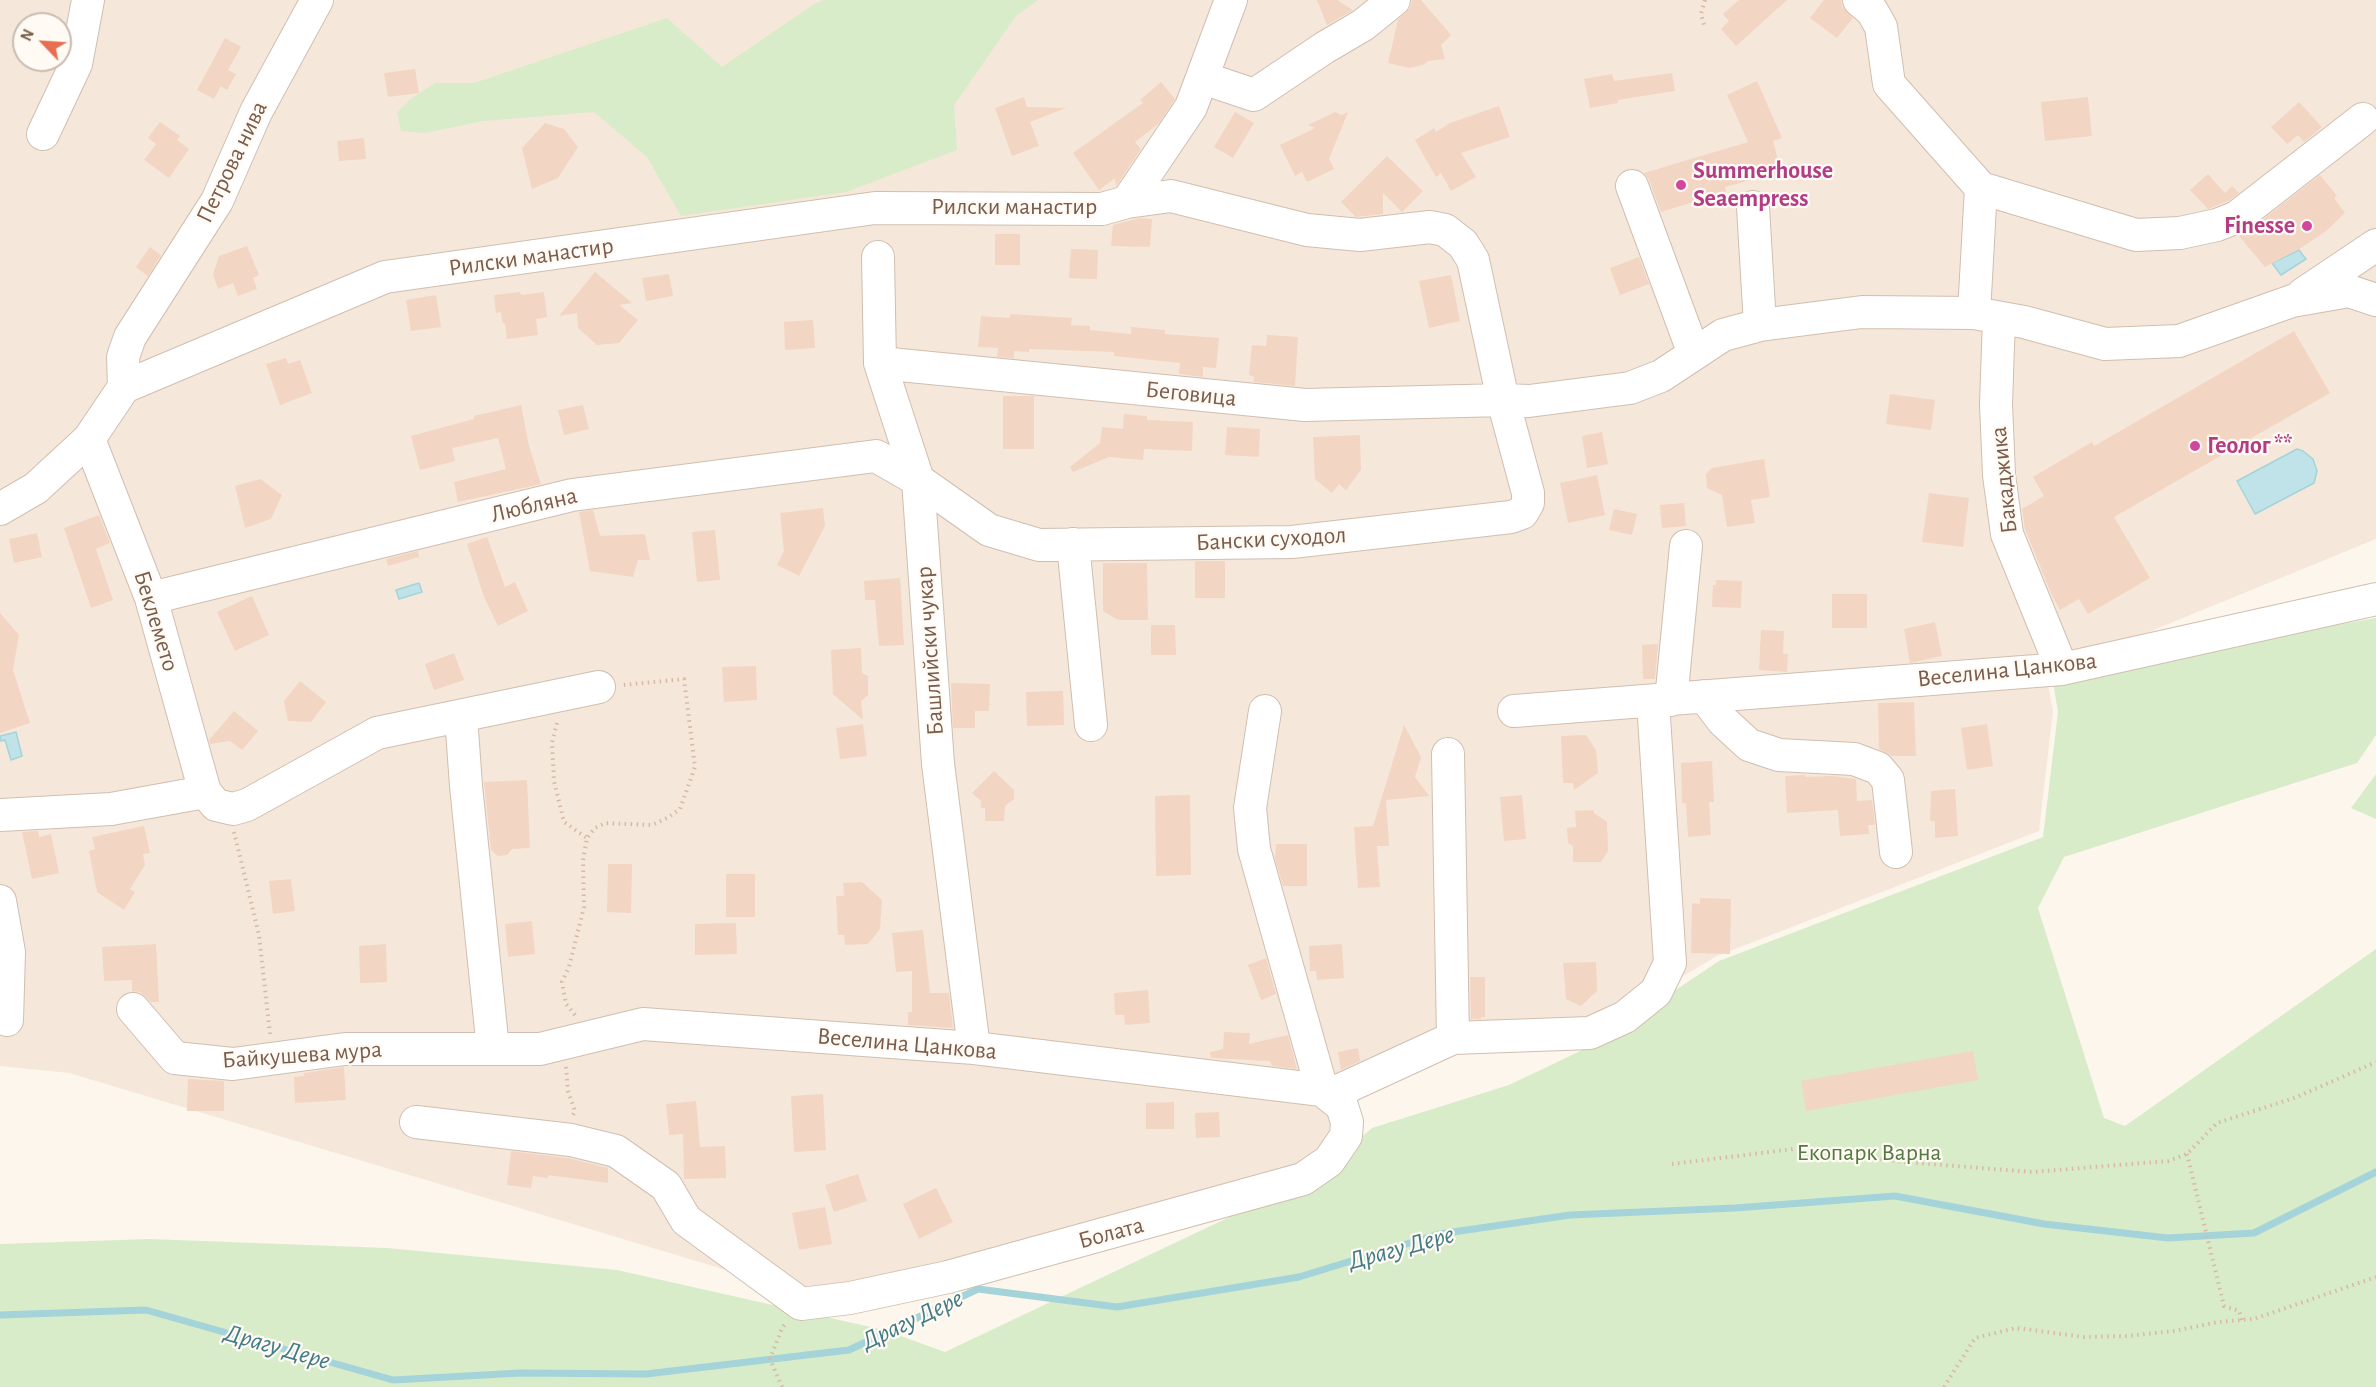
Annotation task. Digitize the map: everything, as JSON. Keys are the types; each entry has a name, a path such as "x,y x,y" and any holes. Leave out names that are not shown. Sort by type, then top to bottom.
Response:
{"street":[{"path":"43,134 76,64 88,0"},
{"name":"Петрова нива","path":"124,387 123,357 130,337 217,201 256,112 317,0"},
{"path":"1127,202 1191,107 1231,0"},
{"path":"1203,78 1254,95 1363,25 1394,0"},
{"path":"1859,0 1872,11 1881,27 1889,84 1981,188 2136,235 2180,233 2217,225 2237,217 2363,119"},
{"path":"1632,186 1694,354"},
{"name":"Бакаджика","path":"1981,188 1987,316 1996,404 1999,475 2007,534 2062,669"},
{"name":"Рилски манастир","path":"124,387 385,277 875,208 1102,209 1127,202 1172,196 1307,230 1360,235 1430,228 1444,230 1462,244 1473,260 1503,400"},
{"path":"1754,207 1760,325"},
{"path":"2292,301 2376,246"},
{"name":"Башлийски чукар","path":"878,257 880,363 918,480 938,764 974,1048"},
{"path":"1503,400 1529,401 1630,388 1661,376 1723,336 1760,325 1862,312 1987,316 2105,344 2179,341 2292,301 2349,291 2376,300"},
{"name":"Беговица","path":"880,363 1305,405 1503,400"},
{"path":"0,509 36,488 89,439 124,387"},
{"name":"Бански суходол","path":"918,480 989,530 1039,545 1292,542 1512,517 1522,513 1528,503 1528,493 1503,400"},
{"name":"Беклемето","path":"89,439 128,534 151,598 210,798"},
{"name":"Любляна","path":"151,598 572,495 876,456 918,480"},
{"path":"1073,544 1091,725"},
{"path":"1662,701 1686,546"},
{"name":"Веселина Цанкова","path":"1514,711 2062,669 2376,599"},
{"path":"0,815 111,809 210,798 233,809 247,805 377,733 599,687"},
{"path":"1704,696 1723,721 1749,745 1779,755 1854,759 1878,768 1888,780 1896,852"},
{"name":"Веселина Цанкова","path":"493,1049 540,1049 643,1024 974,1048 1338,1091 1453,1038 1590,1032 1625,1017 1656,992 1670,963 1662,701"},
{"path":"1265,711 1250,808 1254,849 1322,1090"},
{"path":"461,716 493,1049"},
{"path":"1448,754 1453,1038"},
{"path":"0,901 9,952 7,1020"},
{"name":"Байкушева мура","path":"134,1009 175,1058 233,1064 345,1049 493,1049"},
{"name":"Болата","path":"801,1304 850,1298 948,1277 1303,1179 1329,1161 1346,1136 1347,1122 1342,1106 1322,1090"},
{"path":"416,1122 551,1138 616,1150 666,1186 686,1220 801,1304"}],"path":[{"path":"1705,0 1701,15 1706,28"},
{"path":"551,1138 566,1131 575,1111 568,1091 578,1040 566,1004 562,982 569,967 584,907 583,860 587,838 595,828 605,823 652,825 667,818 680,808 695,768 684,679 599,687"},
{"path":"562,716 557,722 552,743 554,781 564,822 587,838"},
{"path":"210,798 234,832 259,935 273,1059"},
{"path":"1672,1164 1794,1149 1905,1162 2032,1172 2168,1161 2187,1154 2217,1123 2297,1096 2376,1062"},
{"path":"2187,1154 2224,1306 2240,1311 2242,1320"},
{"path":"1944,1387 1975,1338 2016,1328 2095,1337 2174,1331 2218,1322 2254,1319 2376,1276"},
{"path":"782,1387 770,1359 782,1328 801,1304"}],"shaded area":[{"path":"0,0 2376,0 2376,539 2046,674 2053,711 2039,831 1717,956 1656,992 1625,1017 1455,1054 1337,1109 1323,1158 853,1308 69,1073 0,1066"}],"green space":[{"path":"824,0 1038,0 1016,16 954,105 957,150 846,192 681,216 647,157 594,112 483,121 425,133 401,131 397,112 409,100 435,83 474,83 667,18 722,67 814,4"},
{"name":"Екопарк Варна","path":"2376,618 2376,735 2357,763 2064,857 2038,908 2104,1118 2125,1126 2376,949 2376,1387 0,1387 0,1244 149,1239 387,1248 617,1270 884,1330 945,1352 1320,1174 1372,1128 1509,1085 1595,1044 1719,961 2043,837 2058,712 2052,676"},
{"path":"2376,774 2376,819 2351,808"}],"water":[{"path":"2299,250 2306,259 2281,275 2272,263"},
{"path":"2297,449 2313,459 2317,471 2314,483 2255,514 2237,481"},
{"path":"419,583 422,592 399,599 396,590"},
{"path":"16,732 22,756 11,760 5,740 1,741 0,736"}],"building":[{"path":"1317,0 1337,0 1353,10 1327,25"},
{"path":"1412,0 1421,0 1451,35 1441,45 1445,59 1428,61 1423,65 1409,68 1388,63 1398,20 1411,7"},
{"path":"1739,0 1787,0 1736,46 1721,29 1729,21 1723,14"},
{"path":"1824,0 1841,0 1842,7 1853,18 1837,38 1810,18"},
{"path":"225,38 241,47 228,70 236,74 227,90 221,86 214,99 197,90"},
{"path":"415,69 419,93 388,97 384,73"},
{"path":"1672,73 1675,91 1617,100 1618,103 1590,108 1584,79 1612,74 1614,81"},
{"path":"1757,81 1782,138 1773,141 1781,172 1725,187 1726,192 1661,212 1644,173 1748,142 1727,95"},
{"path":"1161,82 1175,99 1159,123 1135,142 1141,149 1116,186 1115,178 1099,190 1073,153 1143,103 1140,100"},
{"path":"1024,97 1027,107 1066,108 1030,122 1039,146 1012,156 995,108"},
{"path":"2088,97 2092,136 2045,141 2041,102"},
{"path":"2299,102 2322,127 2304,142 2298,135 2287,144 2271,127"},
{"path":"1499,106 1510,137 1461,153 1476,177 1451,191 1441,173 1436,177 1415,140 1434,128 1436,132 1450,123"},
{"path":"1235,112 1254,123 1233,158 1214,147"},
{"path":"1335,112 1341,115 1348,112 1329,159 1334,169 1307,182 1302,172 1295,176 1280,145 1315,128 1308,125"},
{"path":"160,122 180,136 177,140 189,149 169,178 144,160 156,144 148,138"},
{"path":"545,123 564,129 578,147 558,178 532,189 522,148"},
{"path":"364,138 366,159 339,161 337,141"},
{"path":"1387,156 1423,191 1402,212 1383,193 1383,214 1356,217 1341,202"},
{"path":"2208,174 2225,193 2232,186 2239,193 2228,201 2208,209 2190,190"},
{"path":"2320,175 2337,196 2334,198 2345,213 2326,231 2301,248 2265,267 2239,236"},
{"path":"1140,218 1152,219 1150,247 1111,246 1113,225"},
{"path":"995,234 1020,234 1020,265 995,265"},
{"path":"247,246 259,275 253,278 257,289 238,296 233,283 218,289 213,274 219,256"},
{"path":"150,247 161,255 148,276 136,267"},
{"path":"1071,249 1098,250 1097,279 1069,278"},
{"path":"1639,257 1649,284 1620,295 1610,268"},
{"path":"595,272 632,303 619,305 638,320 619,343 597,345 578,328 577,313 559,316"},
{"path":"669,274 673,296 646,301 642,278"},
{"path":"1451,275 1460,321 1429,328 1419,281"},
{"path":"520,292 521,295 544,292 547,317 536,319 538,335 507,339 501,312 496,313 494,295"},
{"path":"436,295 441,327 411,331 406,300"},
{"path":"1011,314 1072,318 1071,325 1090,326 1090,330 1131,334 1131,327 1165,330 1165,334 1219,338 1216,368 1203,367 1203,377 1179,374 1180,363 1114,356 1114,352 1029,349 1029,352 1014,351 1014,358 997,357 998,348 978,347 981,316 1009,318"},
{"path":"813,320 815,348 785,350 784,322"},
{"path":"2294,331 2330,393 2114,517 2150,578 2088,614 2079,599 2060,610 2025,529 2022,509 2044,496 2033,477 2092,442 2094,446"},
{"path":"1267,335 1298,337 1295,386 1254,382 1254,377 1249,375 1252,345 1266,346"},
{"path":"286,358 288,364 300,360 312,393 280,405 266,364"},
{"path":"1890,394 1935,400 1931,430 1886,424"},
{"path":"1003,396 1034,396 1034,449 1003,449"},
{"path":"521,405 529,446 541,484 458,502 454,482 506,469 498,438 452,448 455,461 420,470 411,436 474,419 474,416"},
{"path":"583,405 589,429 564,435 558,410"},
{"path":"1124,414 1147,416 1147,420 1193,422 1192,451 1144,449 1143,460 1109,457 1073,472 1070,467 1100,443 1102,427 1123,429"},
{"path":"1227,427 1260,429 1259,457 1225,455"},
{"path":"1602,432 1608,464 1587,468 1582,436"},
{"path":"1360,435 1361,470 1346,490 1339,484 1332,493 1315,479 1313,437"},
{"path":"1764,459 1770,497 1751,500 1755,523 1727,527 1722,495 1707,488 1706,474 1712,468"},
{"path":"1597,475 1605,515 1568,523 1560,483"},
{"path":"260,479 282,495 271,519 245,528 235,486"},
{"path":"1929,493 1969,498 1963,547 1922,542"},
{"path":"1684,503 1686,526 1662,528 1660,505"},
{"path":"823,508 825,526 799,576 777,565 784,551 780,513"},
{"path":"1614,509 1637,514 1632,535 1609,530"},
{"path":"593,510 600,536 645,534 650,560 638,560 633,577 590,571 579,512"},
{"path":"99,515 110,543 96,549 113,600 91,608 64,528"},
{"path":"715,530 720,580 697,582 692,532"},
{"path":"37,533 42,557 14,563 9,539"},
{"path":"487,537 505,587 515,582 528,611 498,626 484,597 467,544"},
{"path":"418,551 419,557 388,566 386,559"},
{"path":"1195,561 1225,561 1225,598 1195,598"},
{"path":"1103,563 1147,563 1148,620 1118,620 1103,611"},
{"path":"900,578 904,645 879,646 875,600 865,600 864,581"},
{"path":"1716,580 1742,581 1741,608 1712,607 1713,585 1716,585"},
{"path":"1832,594 1867,594 1867,628 1832,628"},
{"path":"252,596 269,635 235,651 217,612"},
{"path":"0,613 19,635 13,670 30,723 0,733"},
{"path":"1935,622 1942,656 1910,663 1904,629"},
{"path":"1151,625 1175,625 1176,655 1151,655"},
{"path":"1761,630 1784,631 1783,654 1788,654 1787,672 1759,670"},
{"path":"1658,644 1655,679 1643,679 1642,645"},
{"path":"861,648 862,673 868,676 868,695 861,701 863,720 833,694 831,650"},
{"path":"454,653 464,680 434,690 425,664"},
{"path":"756,666 757,700 724,702 722,667"},
{"path":"300,681 326,702 311,722 288,721 284,701"},
{"path":"951,683 990,684 989,711 975,711 975,728 953,728"},
{"path":"1063,691 1064,725 1027,726 1026,692"},
{"path":"1914,702 1916,756 1892,756 1879,749 1878,703"},
{"path":"234,711 258,731 242,750 230,741 210,744 209,740"},
{"path":"863,724 867,756 840,759 836,728"},
{"path":"1987,724 1993,766 1967,770 1961,728"},
{"path":"1404,725 1421,757 1415,777 1429,796 1386,800 1389,846 1377,846 1380,887 1358,888 1354,827 1373,826"},
{"path":"1586,735 1596,750 1598,773 1574,790 1573,783 1563,783 1561,736"},
{"path":"1712,761 1714,802 1709,802 1711,835 1688,837 1686,803 1682,803 1681,763"},
{"path":"994,771 1014,790 1014,799 1005,806 1004,821 985,821 985,808 981,808 981,801 972,793"},
{"path":"1805,775 1805,777 1831,776 1856,779 1857,801 1872,800 1875,825 1868,825 1869,834 1840,836 1838,810 1787,813 1785,776"},
{"path":"527,780 530,848 512,849 507,855 498,856 491,850 484,782"},
{"path":"1955,789 1958,836 1935,838 1935,821 1930,821 1931,791"},
{"path":"1190,795 1191,875 1156,876 1155,796"},
{"path":"1522,795 1526,839 1504,841 1500,797"},
{"path":"1594,810 1594,813 1607,822 1608,851 1601,862 1573,862 1573,846 1568,843 1567,828 1576,827 1575,811"},
{"path":"144,826 150,853 143,854 145,865 130,889 135,892 124,910 97,892 89,851 95,849 92,837"},
{"path":"38,831 39,837 51,834 59,873 32,879 22,832"},
{"path":"1276,844 1307,844 1307,886 1283,886 1275,859"},
{"path":"608,864 632,864 631,913 607,912"},
{"path":"726,874 755,874 755,917 726,917"},
{"path":"291,879 295,911 273,914 269,881"},
{"path":"862,882 882,900 880,929 868,944 845,945 844,935 838,935 836,896 844,896 843,883"},
{"path":"1700,898 1731,899 1730,954 1691,953 1692,903 1700,904"},
{"path":"532,921 535,954 508,957 505,924"},
{"path":"736,923 737,954 695,955 695,924"},
{"path":"923,930 930,993 949,993 953,1028 908,1025 908,1012 912,1012 912,971 896,972 892,933"},
{"path":"156,944 159,1002 151,1002 140,992 132,991 132,980 104,981 102,947"},
{"path":"386,944 387,982 360,983 359,946"},
{"path":"1342,944 1344,978 1317,980 1316,971 1310,971 1309,946"},
{"path":"1266,958 1276,994 1261,1000 1248,965"},
{"path":"1596,962 1597,991 1581,1006 1566,999 1563,963"},
{"path":"1470,977 1485,977 1485,1017 1481,1019 1471,1019"},
{"path":"1148,990 1150,1023 1125,1025 1124,1015 1115,1015 1114,993"},
{"path":"1224,1032 1250,1033 1249,1044 1288,1035 1297,1069 1272,1066 1270,1061 1211,1058 1210,1052 1223,1049"},
{"path":"1358,1048 1360,1061 1341,1070 1338,1052"},
{"path":"1973,1051 1978,1080 1806,1111 1801,1081"},
{"path":"344,1067 346,1100 295,1103 294,1077 304,1076 304,1073"},
{"path":"188,1079 224,1081 224,1111 187,1111"},
{"path":"823,1094 826,1150 794,1152 791,1096"},
{"path":"696,1101 700,1147 725,1146 726,1178 684,1179 683,1134 669,1135 666,1104"},
{"path":"1174,1102 1174,1129 1146,1129 1146,1103"},
{"path":"1219,1112 1220,1137 1196,1138 1195,1113"},
{"path":"511,1151 568,1158 608,1168 608,1183 548,1175 548,1178 533,1176 531,1188 507,1185"},
{"path":"858,1174 867,1201 834,1212 825,1185"},
{"path":"936,1188 953,1222 919,1239 903,1204"},
{"path":"825,1207 832,1244 799,1250 792,1213"}],"waterway":[{"name":"Драгу Дере","path":"0,1315 146,1310 393,1380 520,1373 646,1374 849,1350 978,1289 1117,1307 1299,1277 1439,1234 1570,1215 1735,1208 1895,1196 2044,1224 2168,1238 2254,1233 2376,1172"}],"place":[{"name":"Summerhouse Seaempress","path":"1681,185"},
{"name":"Finesse","path":"2307,226"},
{"name":"Геолог **","path":"2195,446"}]}
